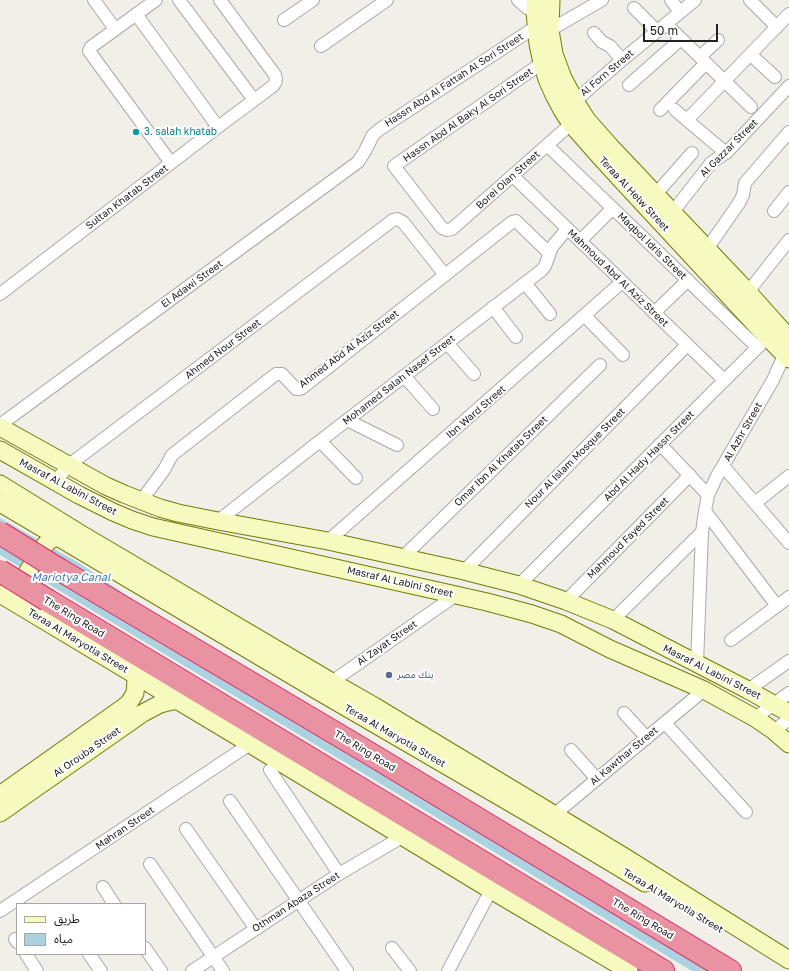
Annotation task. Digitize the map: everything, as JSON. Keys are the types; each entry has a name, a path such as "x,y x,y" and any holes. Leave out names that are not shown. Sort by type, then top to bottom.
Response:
{"highway":[{"name":"The Ring Road","path":"0,533 374,756 730,971"},
{"name":"The Ring Road","path":"0,572 663,971"}],"main road":[{"name":"Teraa Al Helw Street","path":"551,0 540,17 538,44 547,79 554,95 571,124 601,158 655,195 748,292 773,337"},
{"name":"Teraa Al Helw Street","path":"540,17 563,78 575,101 587,120 610,146 629,178 788,352"},
{"name":"Masraf Al Labini Street","path":"0,426 106,486 141,502 178,513 328,541 464,571 519,585 566,601 613,620 789,713"},
{"name":"Masraf Al Labini Street","path":"0,450 55,482 113,512 132,520 487,602 532,614 561,624 610,649 704,690 774,730 789,744"},
{"path":"0,484 87,538 374,706 550,819"},
{"name":"Teraa Al Maryotia Street","path":"0,503 318,691 550,819 787,964"},
{"path":"0,590 7,584 36,540 38,526"},
{"path":"6,598 14,595 16,589 44,546 50,540 57,537"},
{"name":"Teraa Al Maryotia Street","path":"6,598 490,890 629,971"},
{"name":"Al Orouba Street","path":"0,813 102,733 129,704 135,693 135,675"},
{"name":"Al Orouba Street","path":"0,795 102,733 160,704 178,701"}],"street":[{"path":"94,0 116,29"},
{"path":"156,0 91,46 90,53 171,163"},
{"path":"180,0 254,100"},
{"name":"Sultan Khatab Street","path":"0,294 275,83 275,75 220,0"},
{"path":"284,20 313,0"},
{"path":"321,46 387,0"},
{"path":"518,0 540,17"},
{"name":"Hassn Abd Al Fattah Al Sori Street","path":"373,135 383,126 540,17 602,0"},
{"path":"671,0 680,12"},
{"name":"Al Forn Street","path":"575,101 695,0"},
{"path":"750,0 777,27"},
{"path":"634,8 662,28 681,39 751,107"},
{"path":"136,14 218,127"},
{"path":"687,120 789,14"},
{"path":"594,33 602,42 610,46 622,60"},
{"path":"629,85 681,39"},
{"path":"660,110 703,60 718,40"},
{"path":"751,55 775,77"},
{"name":"Hassn Abd Al Baky Al Sori Street","path":"442,228 394,166 542,63"},
{"name":"Al Gazzar Street","path":"672,213 707,167 726,153 789,86"},
{"path":"675,110 726,153"},
{"name":"Borei Oian Street","path":"442,228 447,230 452,229 571,124"},
{"path":"707,249 740,203 745,183 789,132"},
{"name":"El Adawi Street","path":"0,426 358,162 373,135"},
{"name":"Maqbol Idris Street","path":"547,145 688,280 773,337"},
{"path":"655,195 692,153"},
{"name":"Mahmoud Abd Al Aziz Street","path":"513,176 724,380"},
{"path":"774,211 789,192"},
{"path":"580,241 613,208"},
{"name":"Ahmed Nour Street","path":"55,482 69,465 393,220 400,220 403,222 446,275"},
{"name":"Ahmed Abd Al Aziz Street","path":"141,502 164,470 172,455 276,374 282,374 296,389 302,388 513,221 516,221 549,253"},
{"name":"Mohamed Salah Nasef Street","path":"218,521 542,270 552,247 567,228"},
{"path":"748,292 789,240"},
{"path":"654,313 688,280"},
{"name":"Ibn Ward Street","path":"328,541 622,282"},
{"path":"525,283 550,314"},
{"path":"493,307 516,337"},
{"path":"585,316 623,355"},
{"name":"Abd Al Hady Hassn Street","path":"519,585 724,380 773,337"},
{"path":"447,343 474,374"},
{"name":"Nour Al Islam Mosque Street","path":"464,571 687,345"},
{"name":"Al Azhr Street","path":"697,664 702,532 708,495 712,485 788,352"},
{"name":"Omar Ibn Al Khatab Street","path":"402,558 600,364"},
{"path":"404,376 433,409"},
{"path":"347,420 397,445"},
{"path":"320,441 356,478"},
{"path":"660,444 708,495"},
{"path":"723,466 789,543"},
{"name":"Mahmoud Fayed Street","path":"566,601 690,475"},
{"path":"755,503 789,476"},
{"path":"705,511 777,606"},
{"path":"613,620 702,532"},
{"name":"Al Zayat Street","path":"318,691 456,595"},
{"path":"731,640 789,597"},
{"path":"748,690 789,661"},
{"name":"Al Kawthar Street","path":"550,819 704,690"},
{"path":"755,718 789,693"},
{"path":"624,713 647,738"},
{"path":"774,730 789,719"},
{"path":"665,723 746,812"},
{"name":"Mahran Street","path":"0,911 250,744"},
{"path":"571,750 597,780"},
{"path":"270,770 339,874"},
{"path":"230,801 346,971"},
{"path":"186,829 256,929"},
{"name":"Othman Abaza Street","path":"192,971 339,874 402,837"},
{"path":"150,864 223,971"},
{"path":"103,887 113,903"},
{"path":"448,971 490,890"},
{"path":"392,948 410,971"},
{"path":"146,949 161,971"},
{"path":"27,955 37,971"},
{"path":"90,955 101,971"}],"water":[{"name":"Mariotya Canal","path":"0,518 79,563 172,626 741,971 692,971 0,555"}],"place":[{"name":"3. salah khatab","path":"136,132"},
{"name":"بنك مصر","path":"389,675"}]}
